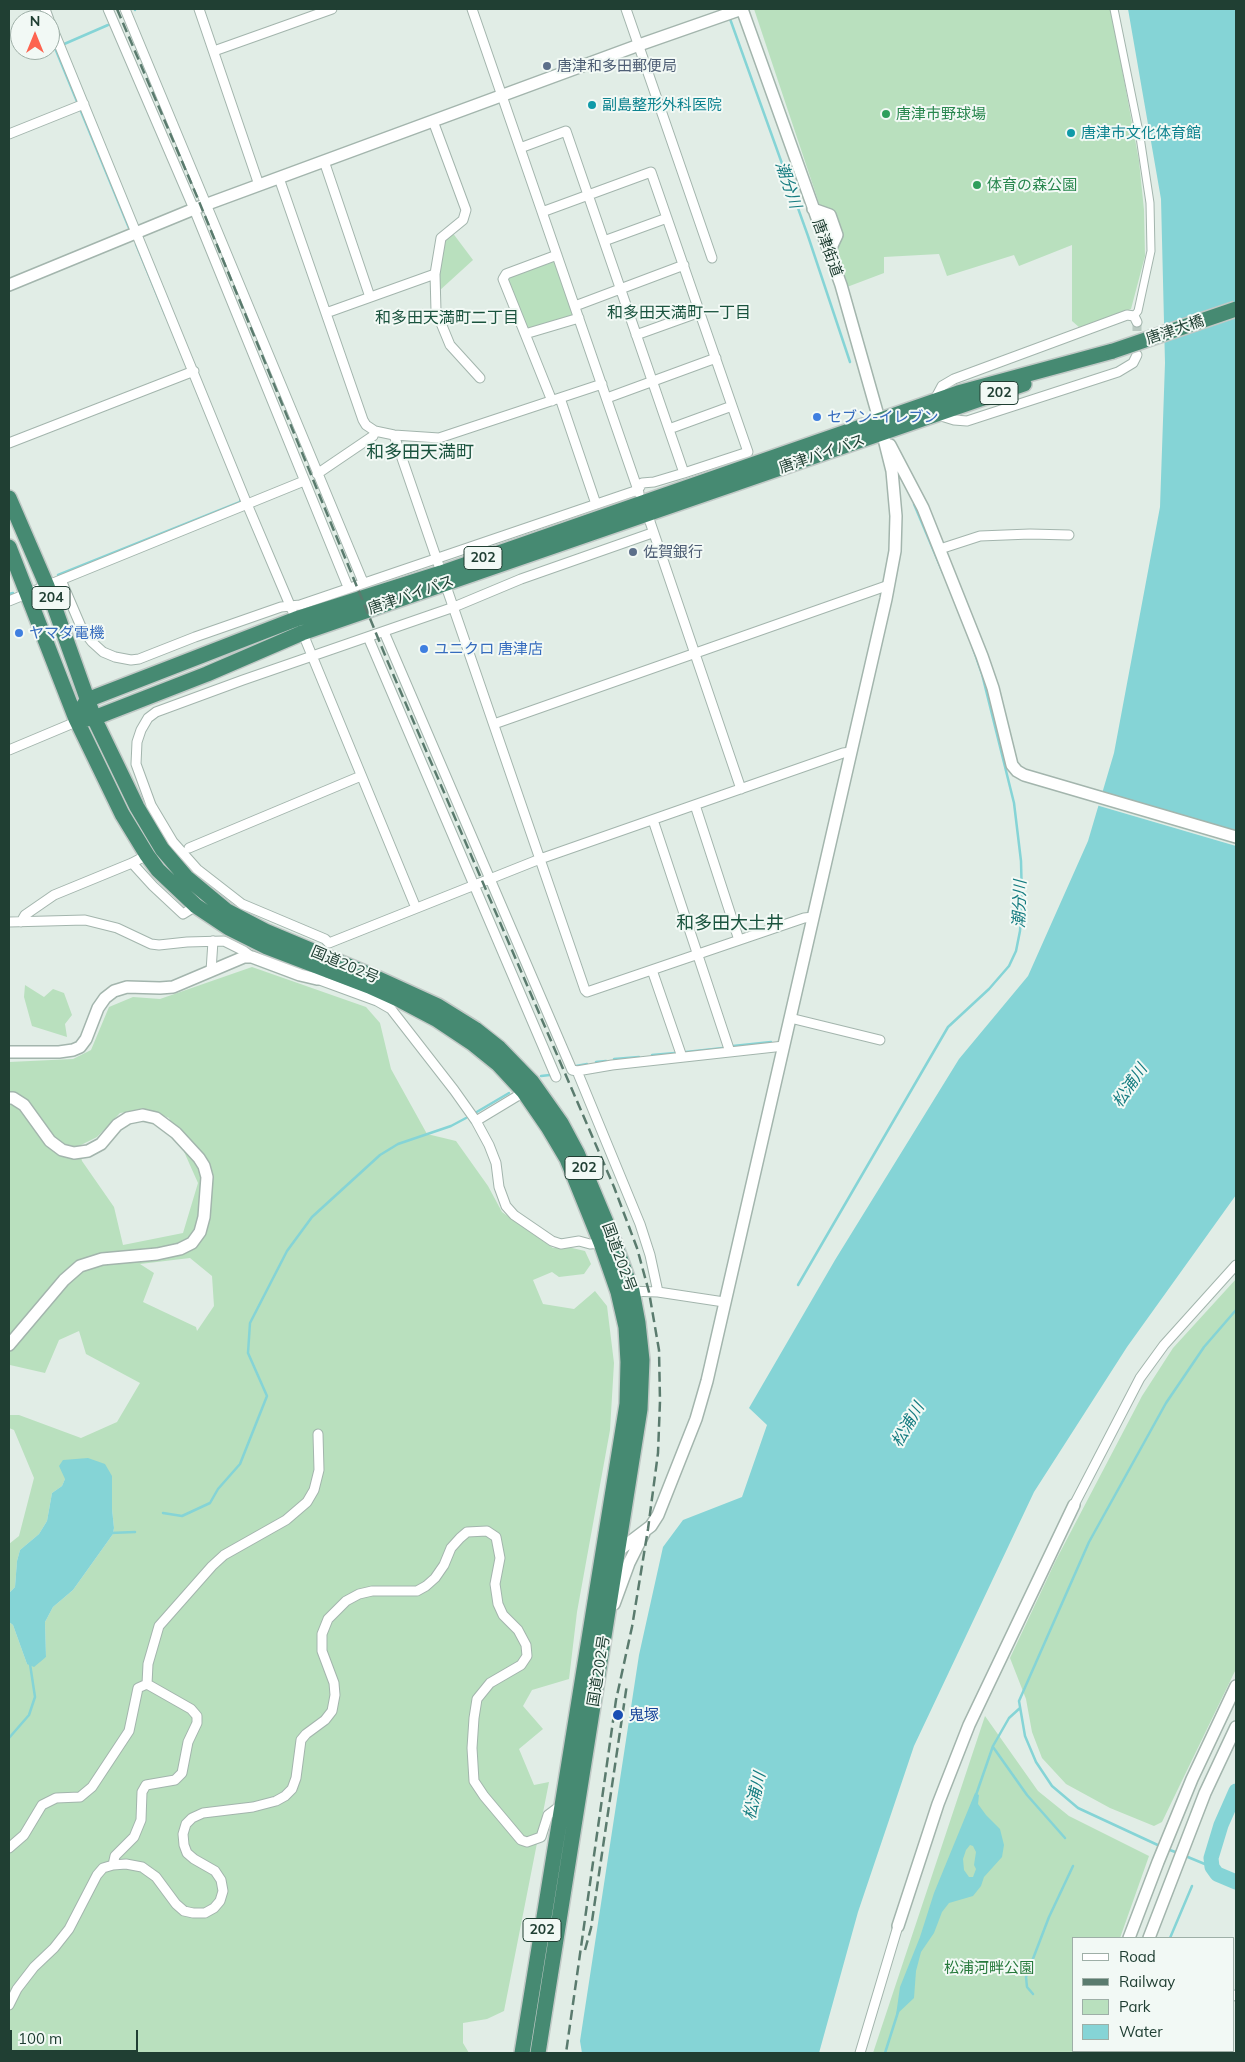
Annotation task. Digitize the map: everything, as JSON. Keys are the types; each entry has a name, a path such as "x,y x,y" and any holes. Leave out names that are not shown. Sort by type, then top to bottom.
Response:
{"highway":[{"name":"唐津大橋","path":"1113,351 1236,309"},
{"name":"唐津バイパス","path":"87,700 296,619 443,578 643,502 936,408 958,393 1113,351"},
{"name":"204","path":"9,498 46,586 87,700"},
{"name":"204","path":"9,546 76,719"},
{"name":"唐津バイパス","path":"76,719 94,718 207,674 296,619"},
{"name":"国道202号","path":"87,700 137,807 167,846 186,877 227,911 265,931 300,938 322,962 369,986 395,1005 436,1019 472,1043 498,1064 524,1092 548,1127 566,1160 601,1244 625,1291 638,1323 642,1360 640,1408 538,2053"},
{"path":"76,719 87,700"},
{"name":"国道202号","path":"76,719 122,814 147,855 158,870 196,906 229,928 267,946 322,962 438,1006 475,1029 499,1048 532,1082 561,1123 577,1153 614,1239 625,1291 628,1362 627,1404 522,2053"}],"street":[{"path":"108,9 194,209 348,587"},
{"path":"125,9 363,582"},
{"path":"199,9 259,185"},
{"path":"214,52 332,9"},
{"path":"472,9 741,789"},
{"path":"626,9 712,258"},
{"path":"1114,9 1140,137 1150,203 1151,251 1135,319 1127,315 954,378 942,386 936,408 954,420 967,421 1118,372 1134,363 1137,355"},
{"path":"9,285 206,204 736,11"},
{"name":"唐津街道","path":"736,11 814,209 841,286 881,426"},
{"path":"60,45 80,105 137,232 190,373 296,619 416,908"},
{"path":"9,134 80,105"},
{"path":"433,121 466,210 463,220 441,238 435,274 436,311 450,345 480,378"},
{"path":"520,148 566,131 684,473"},
{"path":"324,161 370,297"},
{"path":"542,212 651,172 684,265 748,452 654,482 642,483 643,502"},
{"path":"279,178 363,420 366,425 375,431 394,435 440,438 602,384"},
{"path":"604,241 667,218"},
{"path":"557,255 506,274 503,279 525,334 556,400 596,504"},
{"path":"575,306 684,265"},
{"path":"326,313 435,274"},
{"path":"636,336 700,312"},
{"path":"525,334 579,318"},
{"path":"607,398 716,358"},
{"path":"9,443 190,373"},
{"path":"668,428 732,406"},
{"path":"881,426 923,508 940,549 993,688 1012,765 1017,771 1024,775 1236,837"},
{"path":"598,1582 618,1551 651,1526 658,1515 696,1419 706,1381 889,585 895,551 896,516 892,471 881,426"},
{"path":"318,474 373,436 375,431"},
{"path":"394,435 585,990 587,992 804,918 813,917"},
{"path":"9,601 304,480"},
{"path":"296,619 300,605 348,587 596,504 643,502"},
{"path":"167,846 136,764 137,742 141,730 148,718 156,712 454,607 521,579 652,533"},
{"path":"940,549 980,536 1069,535"},
{"path":"61,580 82,629 92,642 102,652 131,660 195,636 296,619"},
{"path":"494,724 889,585"},
{"path":"384,632 572,1070 577,1071 612,1065 784,1046"},
{"path":"368,637 556,1077"},
{"path":"9,750 71,724 76,719"},
{"path":"9,1052 73,1050 80,1047 86,1039 98,1008 105,998 114,991 127,987 173,987 244,957 252,957 300,975 416,908 540,859 843,753 851,752"},
{"path":"119,770 136,764"},
{"path":"189,848 361,776"},
{"path":"695,805 739,940"},
{"path":"652,820 730,1052"},
{"path":"21,922 25,915 54,895 147,855"},
{"path":"132,863 183,914 196,906"},
{"path":"145,878 158,870"},
{"path":"9,922 85,920 96,922 159,945 224,941 244,950 252,957"},
{"path":"211,971 213,941"},
{"path":"652,970 682,1057"},
{"path":"395,1005 476,1121 492,1154 499,1188 506,1206 514,1215 552,1242 561,1244 579,1241 601,1244"},
{"path":"790,1018 880,1040"},
{"path":"577,1071 640,1224 650,1255 658,1292"},
{"path":"476,1121 524,1092"},
{"path":"9,1098 24,1104 50,1142 62,1150 74,1152 88,1151 102,1144 117,1125 128,1118 143,1115 156,1118 176,1134 199,1158 204,1166 206,1177 204,1218 200,1232 192,1243 180,1249 158,1254 102,1259 80,1266 64,1280 9,1345"},
{"path":"860,2053 898,1926 938,1804 969,1725 1074,1505 1140,1378 1164,1345 1236,1265"},
{"path":"625,1291 658,1292 724,1302"},
{"path":"147,1684 148,1664 160,1626 212,1566 224,1555 286,1520 307,1502 314,1490 320,1470 318,1434"},
{"path":"9,2005 17,1989 28,1974 54,1948 69,1929 97,1875 103,1868 126,1864 142,1867 156,1877 176,1904 184,1911 193,1914 204,1913 214,1908 220,1901 223,1891 221,1880 215,1871 187,1853 183,1834 186,1824 192,1818 204,1813 253,1807 276,1801 292,1789 296,1778 301,1740 325,1720 332,1711 335,1695 334,1683 322,1651 322,1634 328,1619 346,1601 359,1594 372,1591 417,1590 426,1586 435,1578 444,1565 451,1548 467,1532 487,1531 496,1536 500,1558 495,1584 498,1604 503,1615 518,1630 526,1645 526,1656 521,1665 490,1683 478,1699 474,1718 472,1748 474,1781 484,1796 521,1840 528,1842 541,1837 548,1815 556,1809 562,1808"},
{"path":"607,1620 629,1563 644,1532"},
{"path":"9,1848 24,1835 42,1805 56,1798 80,1797 92,1787 128,1731 138,1688 147,1684"},
{"path":"113,1865 115,1856 134,1837 140,1820 142,1792 146,1785 175,1780 182,1772 188,1742 197,1724 196,1716 191,1709 147,1684"},
{"path":"1129,1937 1192,1779 1236,1686"},
{"path":"1149,1937 1205,1793 1236,1727 1219,1721"}],"green space":[{"name":"体育の森公園","path":"754,9 1111,9 1139,161 1144,210 1145,256 1131,309 1080,328 1072,321 1072,245 1019,266 1014,255 947,276 939,254 884,257 884,273 847,287"},
{"path":"452,232 473,260 439,291 438,275 444,238"},
{"path":"552,259 557,262 575,312 571,317 530,330 526,328 508,280 508,275"},
{"path":"252,967 366,1007 380,1023 391,1069 427,1134 456,1141 488,1186 502,1212 553,1248 572,1248 585,1251 591,1264 584,1274 559,1277 552,1272 533,1280 543,1304 574,1309 595,1291 607,1306 614,1363 610,1430 577,1612 569,1679 532,1690 523,1706 543,1729 519,1749 534,1785 549,1782 504,2011 487,2019 463,2023 463,2043 469,2053 9,2053 9,1622 13,1625 27,1664 46,1657 45,1622 53,1607 73,1590 113,1534 114,1528 112,1476 65,1479 62,1486 52,1493 47,1521 39,1534 20,1550 15,1587 9,1593 9,1544 19,1536 34,1478 14,1430 9,1428 9,1415 19,1415 81,1438 117,1422 140,1383 86,1354 79,1331 59,1340 45,1373 10,1365 9,1368 9,1062 73,1059 91,1050 109,1007 133,997 160,999","holes":["147,1109 169,1118 198,1183 183,1233 123,1245 114,1207 82,1161 79,1146 97,1137 120,1113","190,1258 212,1276 214,1306 197,1331 196,1327 143,1302 154,1273 140,1264"]},
{"path":"25,985 44,997 53,989 64,993 72,1015 65,1024 67,1037 32,1026 24,997"},
{"path":"1236,1279 1236,1669 1162,1822 1154,1826 1110,1808 1066,1784 1042,1758 1032,1732 1026,1699 1010,1658 1056,1560 1142,1396 1173,1348"},
{"name":"松浦河畔公園","path":"985,1716 1038,1791 1069,1816 1149,1856 1120,1937 1072,1937 1072,2052 1079,2053 873,2053"}],"water":[{"name":"松浦川","path":"1128,9 1236,9 1236,1195 1127,1347 1034,1492 914,1746 858,1912 819,2053 582,2053 580,2041 639,1655 663,1547 683,1520 742,1497 767,1425 749,1408 835,1260 959,1059 1028,976 1088,841 1114,753 1160,507 1165,363 1161,199"},
{"path":"88,1458 105,1464 112,1476 113,1534 73,1590 53,1607 45,1622 46,1657 34,1667 27,1664 13,1625 9,1622 9,1593 15,1587 17,1561 20,1550 39,1534 47,1521 52,1493 62,1486 65,1479 59,1466 63,1460"},
{"path":"975,1793 979,1795 978,1804 1000,1829 1004,1845 1002,1857 984,1877 981,1886 973,1896 949,1903 942,1912 934,1933 921,1952 916,1971 914,1998 896,2015 900,1987 920,1937 934,1893","holes":["970,1845 973,1846 976,1852 974,1865 976,1869 973,1877 969,1877 964,1870 963,1859 966,1850"]}],"pier":[{"path":"1100,792 1236,833 1236,846 1096,805"}],"waterway":[{"name":"潮分川","path":"729,16 808,236 850,362"},
{"path":"108,25 55,48 129,228"},
{"path":"136,244 165,314"},
{"path":"58,575 240,502 241,497"},
{"name":"潮分川","path":"914,504 943,573"},
{"path":"9,594 13,593"},
{"name":"潮分川","path":"798,1285 948,1027 989,989 1009,966 1016,951 1020,931 1022,902 1021,861 1014,803 982,674 973,648"},
{"path":"733,1046 771,1042"},
{"path":"686,1052 723,1048"},
{"path":"652,1055 675,1053"},
{"path":"614,1059 639,1057"},
{"path":"596,1062 606,1061"},
{"path":"576,1066 587,1064"},
{"path":"541,1076 550,1075"},
{"path":"475,1113 509,1093"},
{"path":"163,1513 182,1516 210,1503 218,1489 240,1464 267,1396 248,1353 250,1323 287,1251 312,1217 380,1155 398,1144 451,1126 466,1118"},
{"path":"1162,1847 1078,1808 1052,1786 1036,1762 1025,1736 1019,1701 1089,1542 1166,1403 1204,1347 1236,1310"},
{"path":"110,1533 135,1532"},
{"path":"9,1738 29,1715 35,1697 30,1664"},
{"path":"976,1795 993,1746 1009,1718 1020,1708"},
{"path":"993,1747 1027,1795 1065,1838"},
{"path":"1236,1791 1221,1825 1211,1858 1212,1867 1217,1874 1236,1882"},
{"path":"1167,1849 1178,1853"},
{"path":"1183,1855 1212,1867"},
{"path":"1033,1994 1027,1987 1026,1977 1049,1917 1073,1866"},
{"path":"1170,1937 1192,1886"},
{"path":"885,2053 898,2012"}],"tunnel":[{"path":"1137,322 1137,347"}],"railway":[{"path":"117,9 198,199 387,660 614,1187 637,1248 649,1292 659,1350 658,1453 632,1627 616,1700 566,2053"},
{"path":"585,1950 591,1928 627,1684"}],"place":[{"name":"唐津和多田郵便局","path":"547,66"},
{"name":"副島整形外科医院","path":"592,105"},
{"name":"唐津市野球場","path":"886,114"},
{"name":"唐津市文化体育館","path":"1071,133"},
{"name":"体育の森公園","path":"977,185"},
{"name":"セブン-イレブン","path":"817,417"},
{"name":"佐賀銀行","path":"633,552"},
{"name":"ヤマダ電機","path":"19,633"},
{"name":"ユニクロ 唐津店","path":"424,649"},
{"name":"鬼塚","path":"618,1715"}],"district":[{"name":"和多田天満町一丁目","path":"679,313"},
{"name":"和多田天満町二丁目","path":"447,318"},
{"name":"和多田天満町","path":"420,453"},
{"name":"和多田大土井","path":"730,924"}]}
